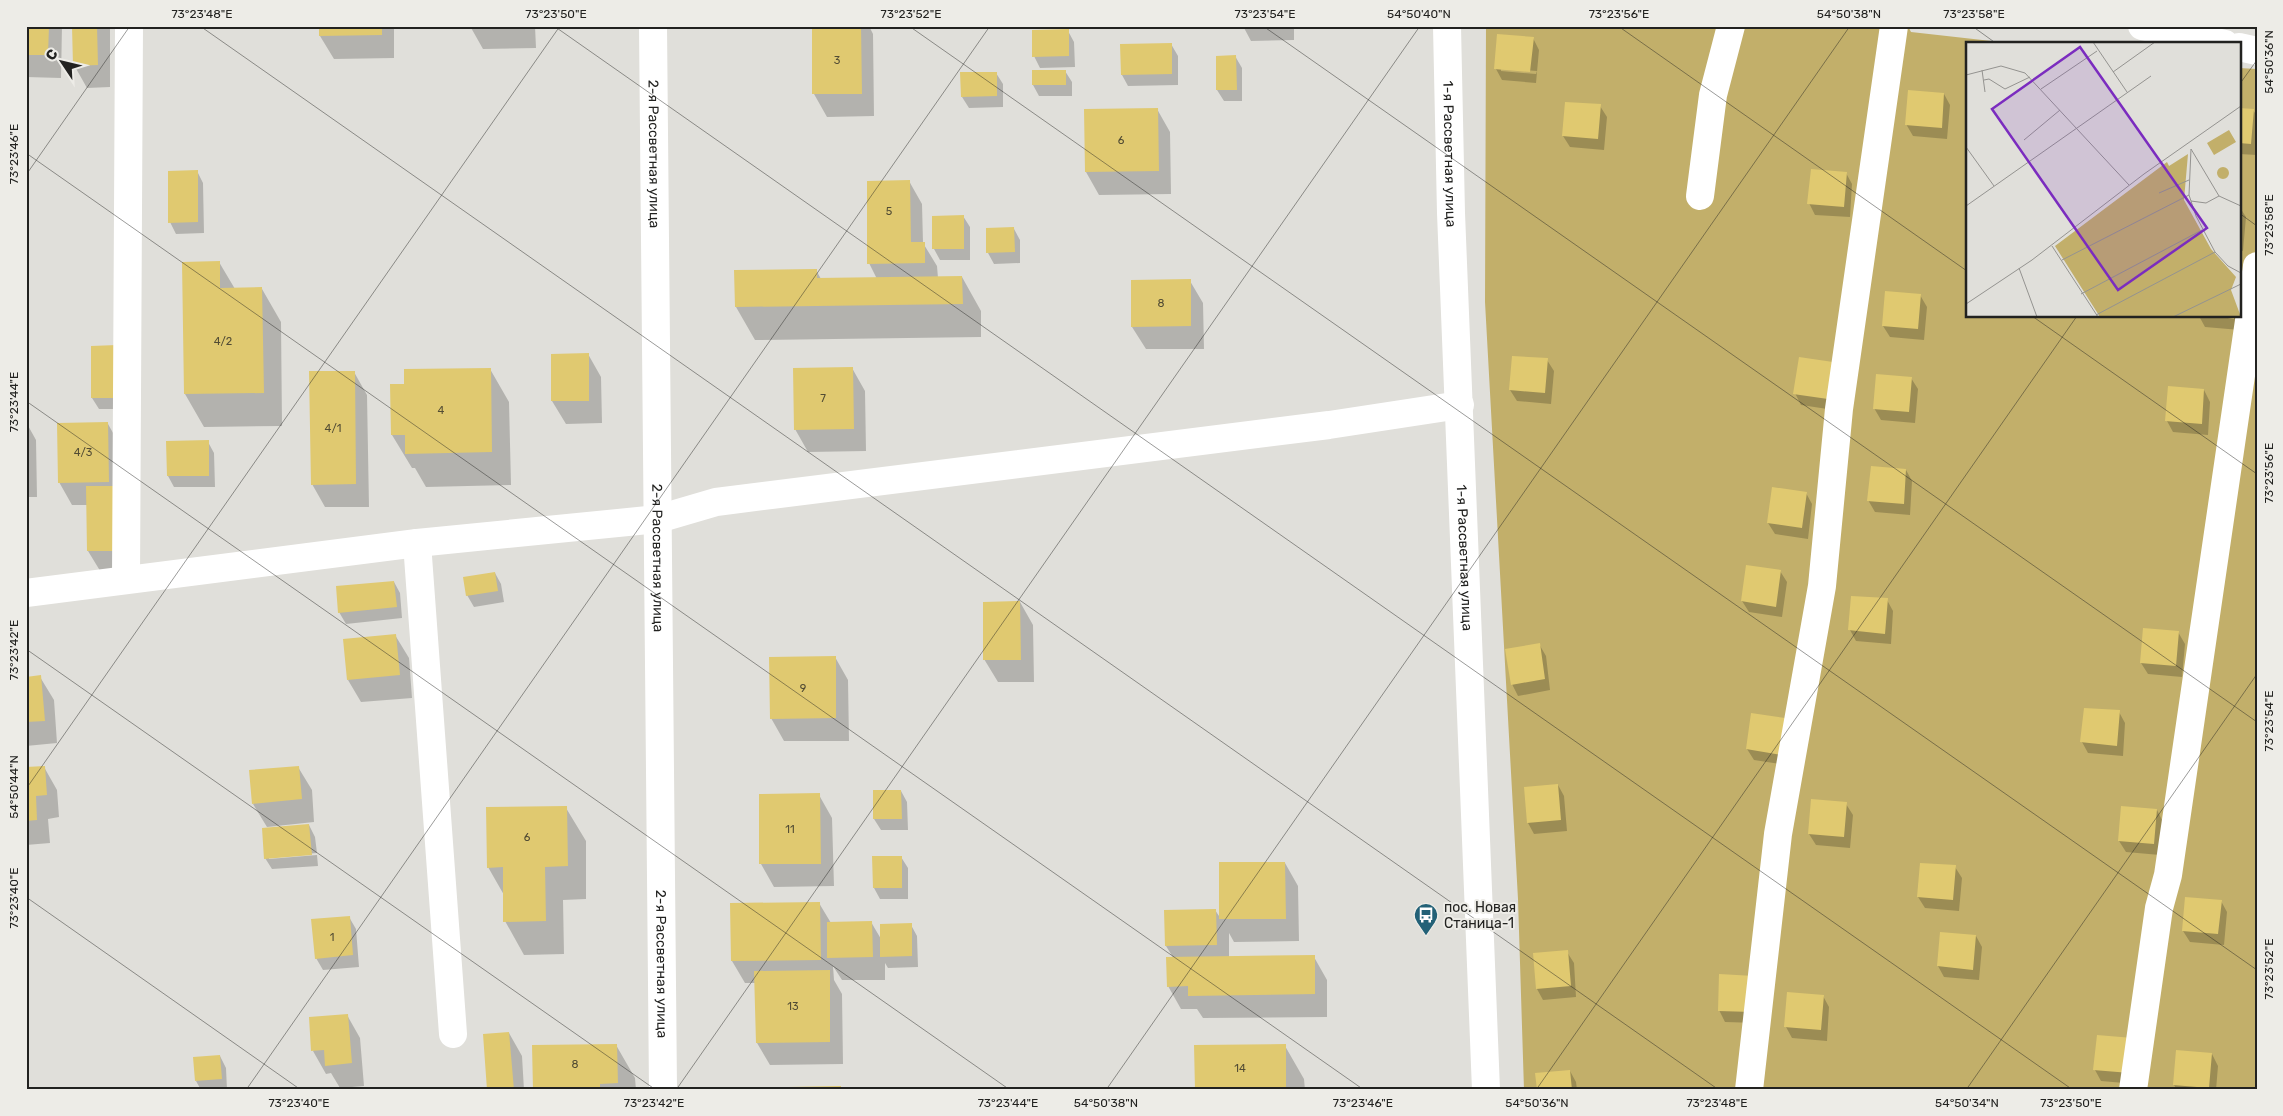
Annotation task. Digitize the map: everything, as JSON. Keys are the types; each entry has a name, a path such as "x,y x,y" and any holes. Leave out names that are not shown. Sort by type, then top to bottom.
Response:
{"street":[{"path":"126,579 129,26"},
{"name":"2-я Рассветная улица","path":"653,26 663,1090"},
{"name":"1-я Рассветная улица","path":"1447,26 1451,213 1486,1090"},
{"path":"1700,196 1713,95 1731,26"},
{"path":"1749,1090 1778,834 1822,586 1839,409 1894,26"},
{"path":"2142,26 2216,42"},
{"path":"2240,47 2257,50"},
{"path":"2133,1090 2159,908 2168,875 2257,266"},
{"path":"26,593 416,543 658,519 716,502 1329,426 1460,405"},
{"path":"416,543 453,1034"}],"shaded area":[{"path":"1486,26 1908,26 1911,32 2000,42 1966,42 1966,318 2240,318 2240,68 2257,69 2257,1090 1524,1090 1518,899 1485,302"}],"building":[{"path":"26,26 49,26 48,55 26,55"},
{"path":"72,26 97,26 98,65 73,66"},
{"path":"319,26 382,26 382,35 319,36"},
{"path":"812,26 861,26 862,94 812,94"},
{"path":"1069,29 1069,56 1032,57 1032,30"},
{"path":"1497,34 1534,37 1530,72 1494,69"},
{"path":"1172,43 1172,74 1121,75 1120,44"},
{"path":"1236,55 1237,90 1216,90 1216,56"},
{"path":"1032,70 1066,70 1066,85 1032,85"},
{"path":"960,72 997,72 997,96 961,97"},
{"path":"1908,90 1944,93 1942,128 1905,125"},
{"path":"1565,102 1601,104 1598,139 1562,136"},
{"path":"1158,108 1159,171 1085,172 1084,109"},
{"path":"2240,108 2254,109 2251,144 2240,143"},
{"path":"1811,169 1847,172 1844,207 1807,204"},
{"path":"198,170 198,222 168,223 168,171"},
{"path":"910,180 911,242 925,242 925,263 867,264 867,181"},
{"path":"964,215 964,249 932,249 932,216"},
{"path":"1014,227 1015,252 986,253 986,228"},
{"path":"220,261 220,288 262,287 264,393 184,394 182,262"},
{"path":"817,269 817,278 962,276 963,304 735,307 734,270"},
{"path":"1191,279 1191,326 1131,327 1131,280"},
{"path":"1885,291 1921,294 1918,329 1882,326"},
{"path":"117,345 118,398 91,398 91,346"},
{"path":"589,353 589,401 551,401 551,354"},
{"path":"1512,356 1548,358 1545,393 1509,390"},
{"path":"1799,357 1833,362 1828,399 1793,394"},
{"path":"853,367 854,429 794,430 793,368"},
{"path":"491,368 492,452 405,454 405,435 391,435 390,384 404,384 404,369"},
{"path":"309,371 355,371 356,484 311,485"},
{"path":"1876,374 1912,377 1909,412 1873,409"},
{"path":"2168,386 2204,389 2202,424 2165,421"},
{"path":"108,422 109,482 58,483 57,423"},
{"path":"209,440 209,476 167,476 166,441"},
{"path":"1871,466 1906,469 1904,504 1867,501"},
{"path":"86,486 114,486 115,551 87,551"},
{"path":"1772,487 1807,492 1802,528 1767,523"},
{"path":"1746,565 1781,570 1776,607 1741,601"},
{"path":"495,572 498,591 466,596 463,577"},
{"path":"394,581 397,607 338,613 336,586"},
{"path":"1851,596 1888,598 1885,634 1848,630"},
{"path":"1020,601 1021,660 983,660 983,602"},
{"path":"2143,628 2179,631 2176,666 2140,663"},
{"path":"396,634 400,675 347,680 343,639"},
{"path":"1540,643 1545,679 1511,685 1505,649"},
{"path":"836,656 836,718 770,719 769,657"},
{"path":"41,675 45,721 26,722 26,677"},
{"path":"2084,708 2120,710 2117,746 2080,742"},
{"path":"1751,713 1785,718 1781,755 1746,749"},
{"path":"45,766 47,795 36,796 37,820 26,821 26,767"},
{"path":"299,766 302,799 252,804 249,770"},
{"path":"1558,784 1561,820 1527,823 1524,787"},
{"path":"873,790 901,790 902,819 873,819"},
{"path":"820,793 821,864 759,864 759,794"},
{"path":"1811,799 1847,802 1844,837 1808,834"},
{"path":"567,806 568,866 545,867 546,921 503,922 503,867 487,868 486,807"},
{"path":"2121,806 2157,809 2154,844 2118,841"},
{"path":"309,824 312,855 264,859 262,828"},
{"path":"872,856 902,856 902,888 873,888"},
{"path":"1219,862 1285,862 1286,919 1219,919"},
{"path":"1920,863 1956,865 1953,900 1917,897"},
{"path":"2185,897 2222,900 2218,934 2182,931"},
{"path":"820,902 821,960 731,961 730,903"},
{"path":"1216,909 1217,945 1165,946 1164,910"},
{"path":"350,916 353,955 315,959 311,919"},
{"path":"872,921 873,957 827,958 827,922"},
{"path":"912,923 912,956 880,957 880,924"},
{"path":"1940,932 1976,935 1973,970 1937,966"},
{"path":"1568,950 1571,986 1536,989 1533,953"},
{"path":"1315,955 1315,994 1188,996 1188,986 1167,987 1166,957"},
{"path":"830,970 830,1042 756,1043 754,971"},
{"path":"1719,974 1754,976 1752,1012 1718,1011"},
{"path":"1787,992 1824,995 1821,1030 1784,1027"},
{"path":"348,1014 352,1063 325,1066 324,1050 311,1051 309,1017"},
{"path":"509,1032 514,1090 487,1090 483,1034"},
{"path":"2097,1035 2133,1038 2130,1073 2093,1070"},
{"path":"617,1044 618,1083 600,1084 600,1090 533,1090 532,1045"},
{"path":"1286,1044 1286,1090 1195,1090 1194,1045"},
{"path":"2176,1050 2212,1053 2209,1088 2173,1085"},
{"path":"220,1055 222,1079 195,1081 193,1057"},
{"path":"1570,1070 1572,1090 1537,1090 1535,1073"},
{"path":"841,1086 841,1090 733,1090 733,1088"}],"place":[{"name":"пос. Новая Станица-1","path":"1426,936"}]}
